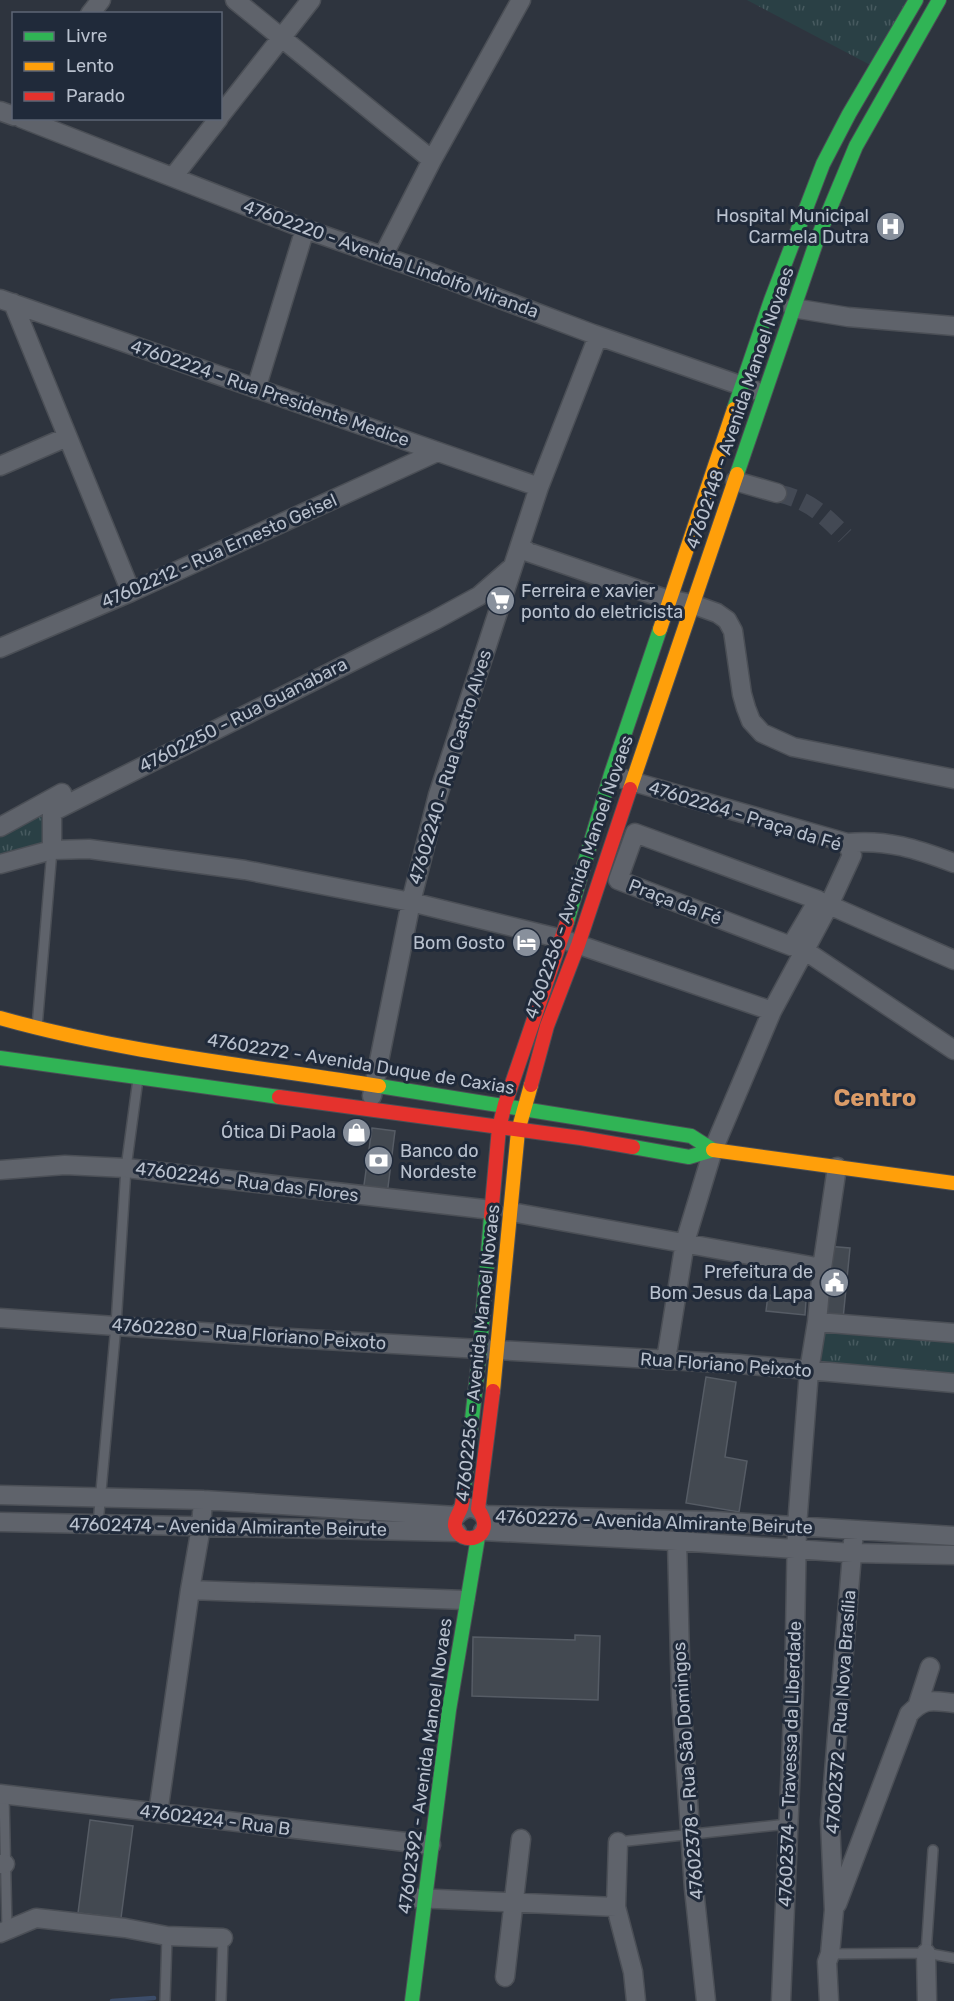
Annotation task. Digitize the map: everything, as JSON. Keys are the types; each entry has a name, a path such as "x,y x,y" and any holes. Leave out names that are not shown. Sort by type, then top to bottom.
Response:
{"main road":[{"name":"47602256 - Avenida Manoel Novaes","path":"469,1526 502,1211 518,1131 570,942 611,774 672,599 771,300 823,164 849,114 916,0"},
{"name":"47602148 - Avenida Manoel Novaes","path":"692,604 818,237 856,146 933,2"},
{"name":"47602256 - Avenida Manoel Novaes","path":"502,1211 499,1128 505,1104 632,783 692,604"},
{"name":"47602272 - Avenida Duque de Caxias","path":"0,1018 37,1046 139,1077 580,1138 689,1156 714,1150 954,1183"},
{"name":"47602272 - Avenida Duque de Caxias","path":"0,1058 37,1046 375,1085 505,1104 691,1136 714,1150"},
{"name":"47602392 - Avenida Manoel Novaes","path":"460,1600 469,1526"},
{"path":"401,2001 419,1898 460,1600 459,1568"},
{"name":"47602392 - Avenida Manoel Novaes","path":"412,2001 419,1898"}],"street":[{"path":"92,12 101,0"},
{"path":"235,0 432,160"},
{"path":"222,114 311,0"},
{"path":"383,256 432,160 521,0"},
{"name":"47602220 - Avenida Lindolfo Miranda","path":"27,120 304,229 598,336 763,393"},
{"path":"173,177 218,120"},
{"path":"256,388 304,229"},
{"path":"7,301 67,436 131,592"},
{"name":"47602224 - Rua Presidente Medice","path":"7,301 539,487"},
{"path":"793,308 848,317 954,326"},
{"name":"47602240 - Rua Castro Alves","path":"369,1110 411,902 438,795 539,487 598,336"},
{"path":"0,466 67,436"},
{"name":"47602212 - Rua Ernesto Geisel","path":"0,648 131,592 437,452"},
{"path":"735,481 777,493"},
{"path":"521,546 692,604 717,613 727,620 733,631 746,708 752,721 762,733 793,747 954,779"},
{"path":"0,827 50,806 244,701 435,609 511,568"},
{"name":"47602264 - Praça da Fé","path":"611,774 632,783 847,843 852,855 821,906 804,950 772,1011 714,1150 685,1242 666,1360"},
{"path":"50,806 52,850"},
{"name":"Praça da Fé","path":"635,833 818,900 821,906 791,946 618,880 635,833"},
{"path":"847,843 887,842 919,850 954,863"},
{"path":"0,864 52,850 89,849 234,868 411,902 570,942 772,1011"},
{"path":"821,906 954,960"},
{"path":"804,950 954,1050"},
{"name":"47602246 - Rua das Flores","path":"0,1170 65,1165 126,1168 502,1211 822,1268"},
{"name":"47602374 - Travessa da Liberdade","path":"781,2001 794,1691 795,1550 809,1371 818,1322 822,1268 837,1167"},
{"name":"47602280 - Rua Floriano Peixoto","path":"0,1318 489,1349"},
{"path":"818,1322 954,1333"},
{"name":"Rua Floriano Peixoto","path":"489,1349 666,1360 954,1383"},
{"name":"47602276 - Avenida Almirante Beirute","path":"0,1495 203,1500 469,1526 714,1521 954,1536"},
{"path":"158,1813 201,1527 203,1500"},
{"name":"47602474 - Avenida Almirante Beirute","path":"0,1522 201,1527 469,1526"},
{"path":"469,1526 795,1550 954,1555"},
{"name":"47602372 - Rua Nova Brasília","path":"829,2001 827,1962 830,1954 834,1910 830,1821 854,1530"},
{"name":"47602378 - Rua São Domingos","path":"677,1541 681,1697 694,1889 706,2001"},
{"path":"190,1590 460,1600"},
{"path":"834,1910 909,1714 918,1704 930,1667"},
{"path":"918,1704 928,1700 954,1702"},
{"name":"47602424 - Rua B","path":"2,1795 426,1845"},
{"path":"506,1977 521,1839"},
{"path":"618,1842 616,1907 633,1972 636,2001"},
{"path":"419,1898 616,1907"},
{"path":"4,1931 36,1918 167,1936 223,1938"},
{"path":"926,1953 927,2001"}],"lane":[{"path":"37,1046 52,850"},
{"path":"98,1524 116,1325 126,1168 139,1077"},
{"path":"2,1795 4,1931"},
{"path":"618,1842 692,1836 788,1824"},
{"path":"926,1953 933,1850"},
{"path":"165,2001 167,1936"},
{"path":"221,2001 223,1938"},
{"path":"830,1954 926,1953 954,1958"}],"green space":[{"path":"747,0 916,0 876,68"},
{"path":"42,812 44,845 0,857 0,835"},
{"path":"824,1329 954,1340 954,1375 821,1369"}],"building":[{"name":"Banco do Nordeste","path":"372,1128 395,1131 387,1195 363,1192"},
{"name":"Prefeitura de Bom Jesus da Lapa","path":"826,1246 850,1248 843,1319 819,1317"},
{"path":"768,1295 806,1300 805,1315 766,1311"},
{"path":"706,1377 736,1382 725,1457 747,1461 739,1512 686,1503"},
{"path":"575,1635 600,1636 598,1700 472,1696 473,1637 575,1640"},
{"path":"90,1820 133,1826 121,1918 78,1913"}],"waterway":[{"path":"112,2001 154,1998"}],"tunnel":[{"path":"777,493 815,509 845,536"}],"traffic: fast":[{"path":"734,409 771,300 823,164 849,114 916,0"},
{"path":"737,474 818,237 856,146 939,0"},
{"path":"567,922 611,774 660,629"},
{"path":"0,1058 279,1097"},
{"path":"379,1086 691,1136 713,1150 689,1157 633,1147"},
{"path":"464,1489 480,1349 491,1216"},
{"path":"412,2001 449,1710 478,1537"}],"traffic: slow":[{"path":"660,629 734,409"},
{"path":"630,789 737,474"},
{"path":"0,1018 141,1050 379,1086"},
{"path":"493,1391 518,1131 531,1085"},
{"path":"713,1150 954,1183"}],"traffic: jam":[{"path":"531,1085 547,1026 578,945 630,789"},
{"path":"491,1216 499,1128 505,1104 567,922"},
{"path":"279,1097 633,1147"},
{"path":"464,1489 462,1506 455,1526 463,1537 476,1537 484,1527 478,1509 493,1391"}],"place":[{"name":"Hospital Municipal Carmela Dutra","path":"890,226"},
{"name":"Ferreira e xavier ponto do eletricista","path":"500,601"},
{"name":"Bom Gosto","path":"526,943"},
{"name":"Ótica Di Paola","path":"357,1132"},
{"name":"Banco do Nordeste","path":"379,1161"},
{"name":"Prefeitura de Bom Jesus da Lapa","path":"834,1282"}],"district":[{"name":"Centro","path":"875,1098"}]}
